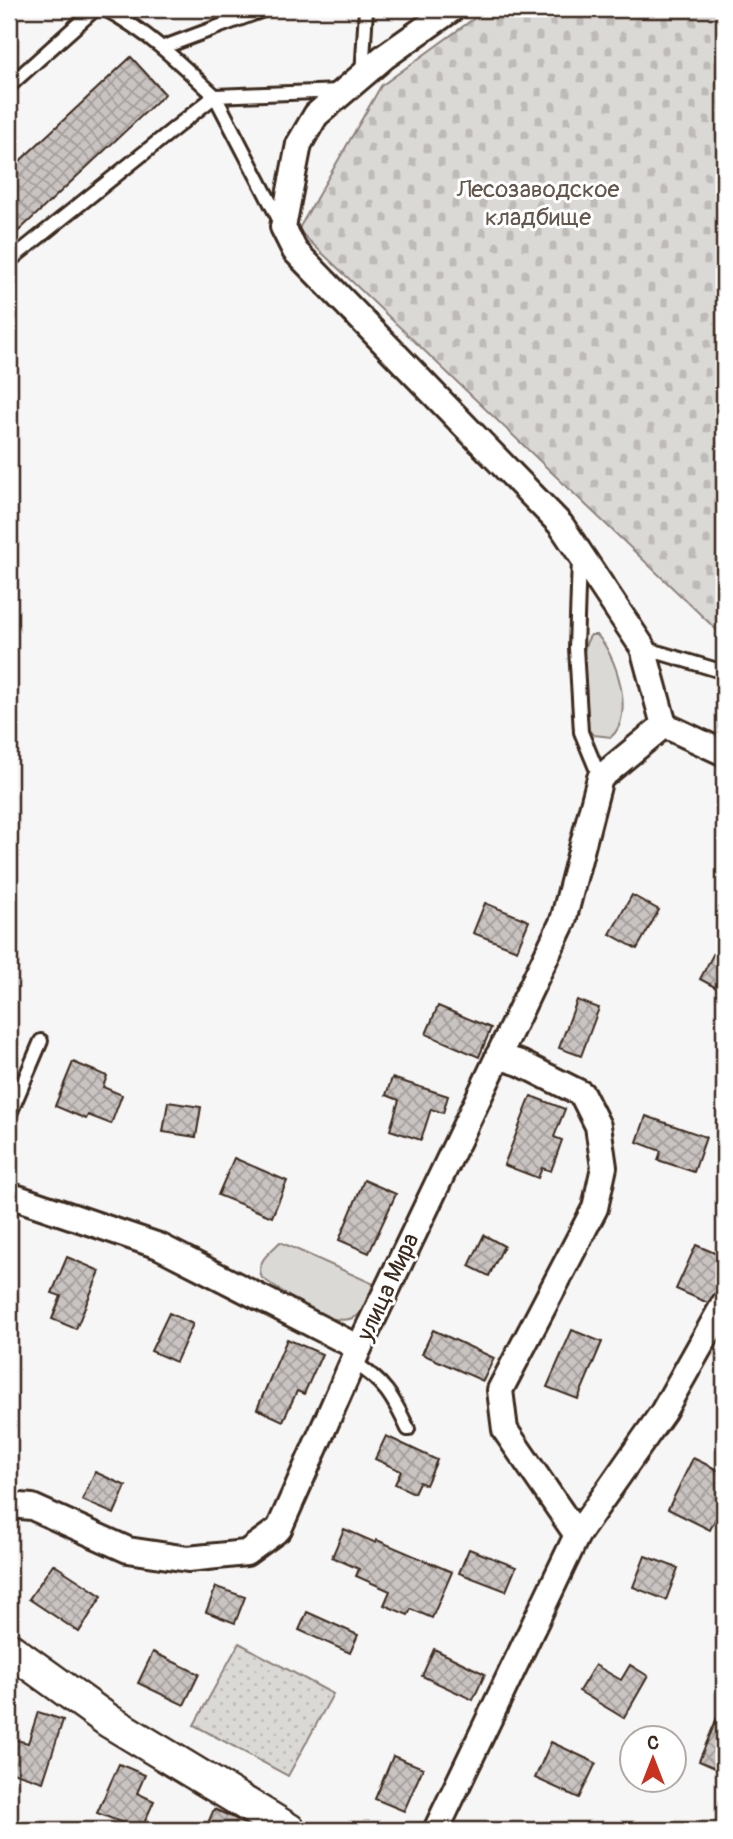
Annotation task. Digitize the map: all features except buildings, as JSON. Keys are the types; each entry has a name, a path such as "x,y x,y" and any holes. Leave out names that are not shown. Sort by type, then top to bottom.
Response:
{"street":[{"path":"452,9 384,57 316,115 299,144 282,227 295,251 561,525 643,648 664,725 724,753"},
{"path":"600,778 664,725"},
{"name":"улица Мира","path":"9,1505 32,1507 128,1550 188,1559 246,1553 279,1529 356,1355 563,921 600,778"},
{"path":"498,1056 520,1063 582,1094 598,1126 604,1167 595,1208 500,1390 505,1430 577,1535"},
{"path":"9,1195 159,1246 356,1355"},
{"path":"436,1830 577,1535 663,1412 724,1304"},
{"path":"9,1649 110,1721 289,1830"}],"lane":[{"path":"9,86 94,9"},
{"path":"105,9 164,47 215,96 282,227"},
{"path":"164,47 266,9"},
{"path":"9,261 215,96 353,83 366,9"},
{"path":"579,552 576,648 581,732 600,778"},
{"path":"643,648 724,672"},
{"path":"9,1116 41,1041"},
{"path":"356,1355 387,1388 408,1429"}],"green space":[{"name":"Лесозаводское кладбище","path":"487,9 724,9 724,637 298,230 381,86"},
{"path":"591,635 597,635 604,644 621,686 622,715 611,737 594,735 586,728 583,666 586,643"},
{"path":"280,1242 376,1285 364,1310 353,1318 341,1320 327,1317 298,1303 262,1278 262,1262"},
{"path":"239,1643 333,1694 288,1776 194,1725"}]}
